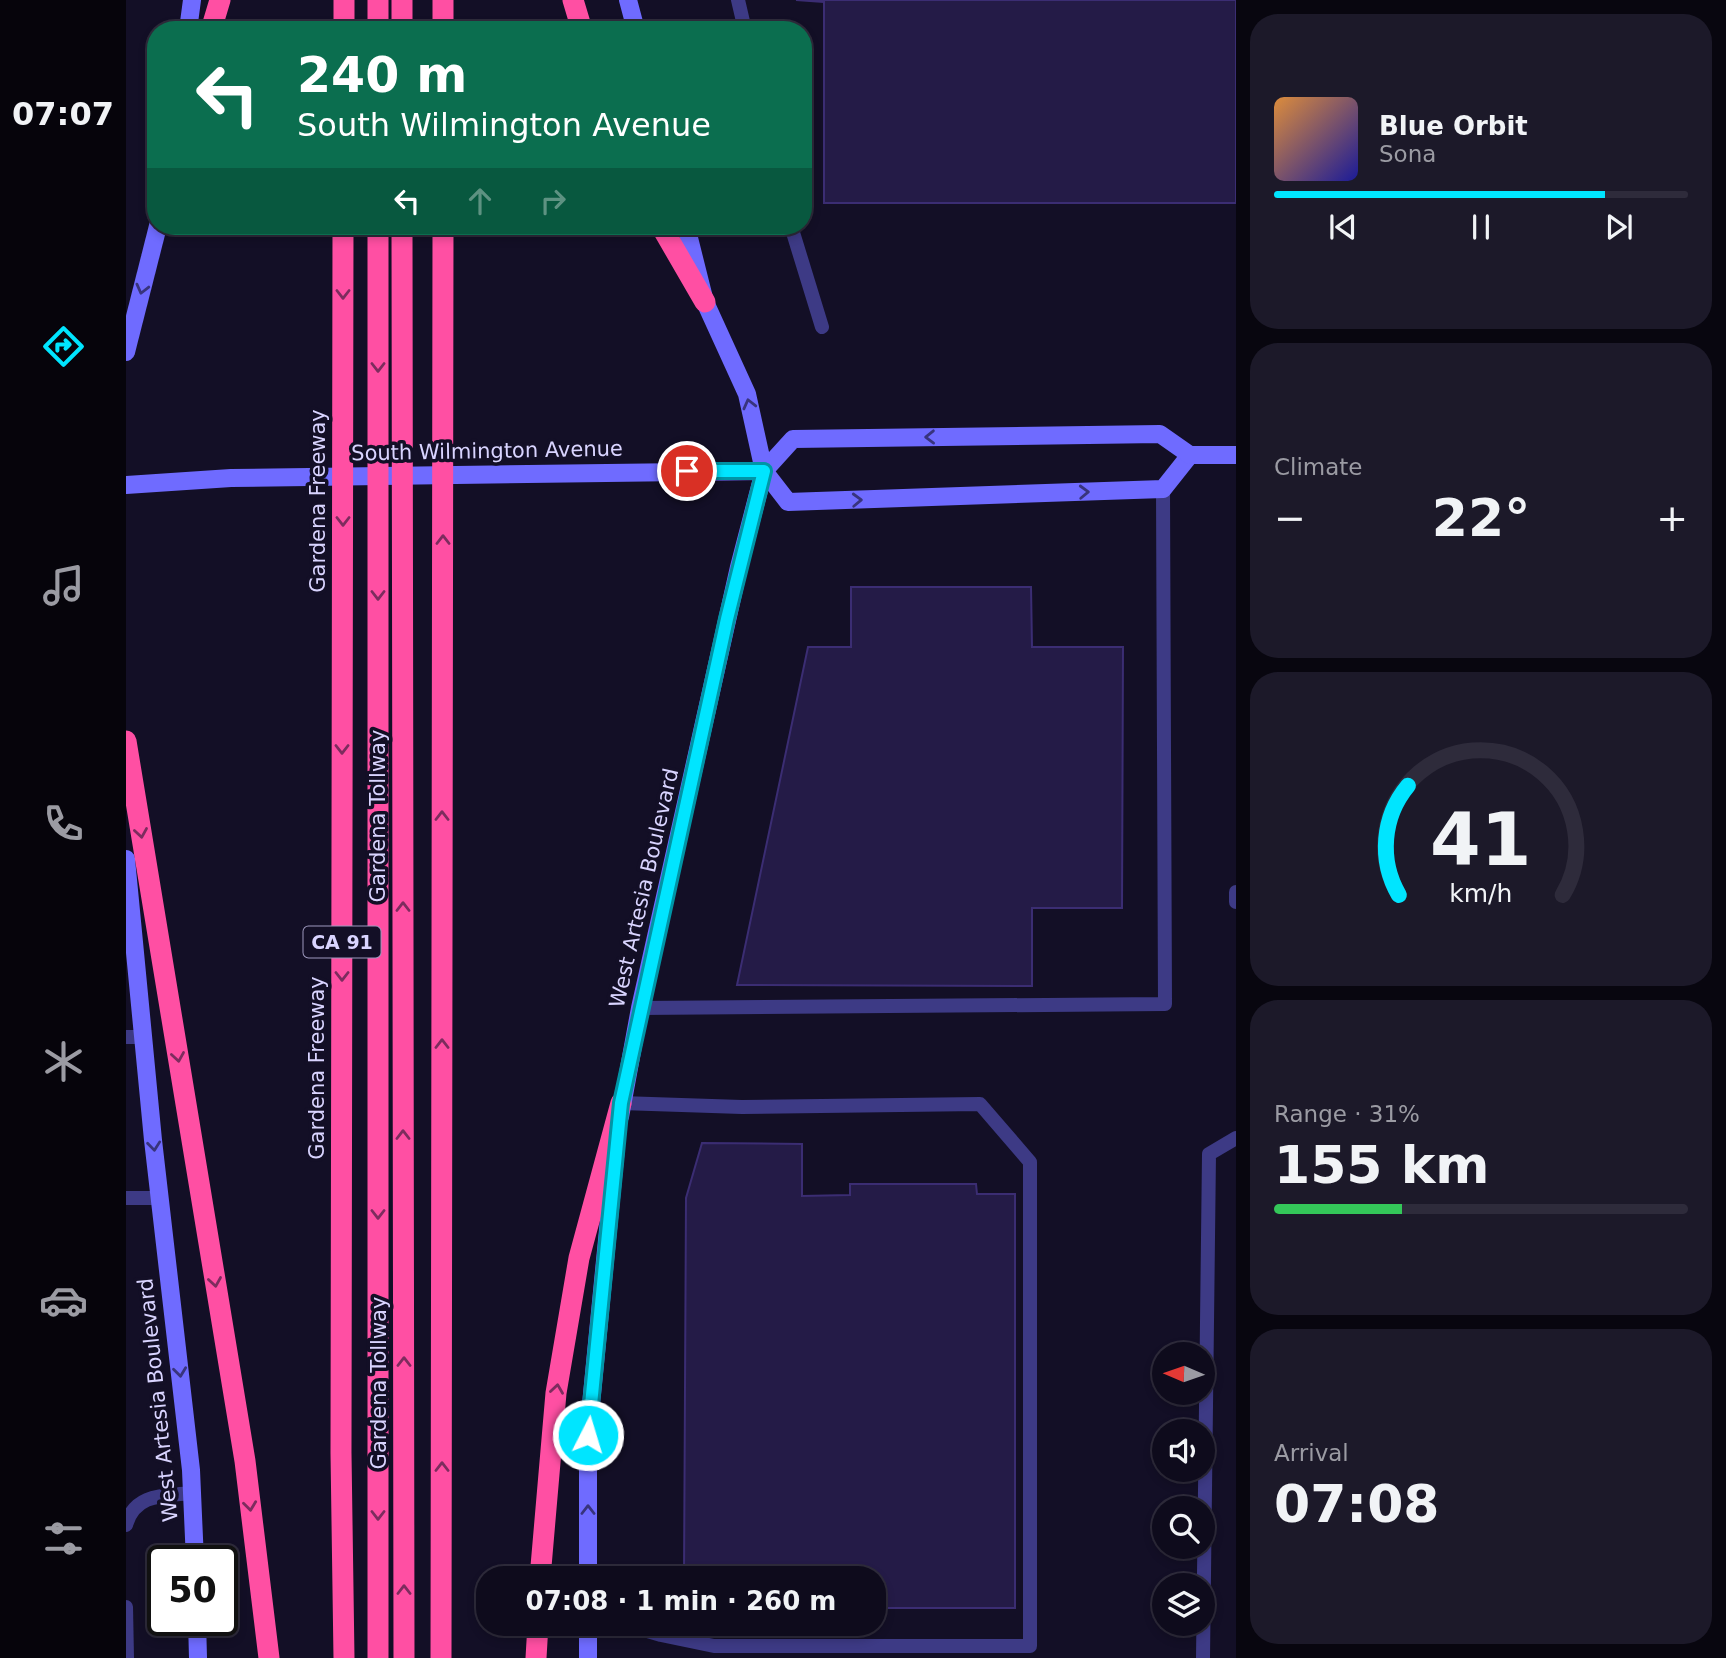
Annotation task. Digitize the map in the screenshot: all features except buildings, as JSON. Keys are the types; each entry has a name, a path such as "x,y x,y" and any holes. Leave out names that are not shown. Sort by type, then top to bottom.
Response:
{"highway":[{"path":"214,21 220,0"},
{"path":"344,0 344,21"},
{"path":"378,0 378,21"},
{"path":"402,0 402,21"},
{"path":"443,0 443,21"},
{"path":"573,0 579,21"},
{"name":"Gardena Freeway","path":"343,235 341,1453 344,1658"},
{"name":"Gardena Tollway","path":"378,235 378,1658"},
{"name":"Gardena Tollway","path":"402,235 404,1658"},
{"path":"441,1658 443,235"},
{"path":"666,235 705,302"},
{"path":"126,741 245,1461 269,1658"},
{"path":"541,1566 556,1393 579,1258 621,1103"},
{"path":"536,1658 537,1636"}],"main road":[{"path":"189,21 192,0"},
{"path":"628,0 634,21"},
{"path":"126,352 156,235"},
{"name":"West Artesia Boulevard","path":"588,1566 588,1435 621,1103 739,568 764,471 747,394 705,302 687,235"},
{"path":"1190,455 1163,489 788,502 764,471 793,439 1160,434 1190,455 1236,455"},
{"name":"South Wilmington Avenue","path":"126,485 231,478 764,471"},
{"name":"West Artesia Boulevard","path":"126,859 135,1037 160,1198 192,1493 194,1545"},
{"path":"197,1636 198,1658"},
{"path":"588,1636 588,1658"}],"lane":[{"path":"738,0 743,21"},
{"path":"794,235 822,327"},
{"path":"640,1008 1165,1004 1163,489"},
{"path":"1236,892 1236,902"},
{"path":"621,1103 742,1107 980,1104 1030,1162 1030,1646 714,1646 673,1636"},
{"path":"1203,1658 1209,1153 1236,1138"},
{"path":"126,1198 160,1198"},
{"path":"126,1525 136,1505 147,1498 192,1493"},
{"path":"126,1607 127,1658"}],"route":[{"path":"588,1435 621,1103 727,619 764,471 687,471"}]}
